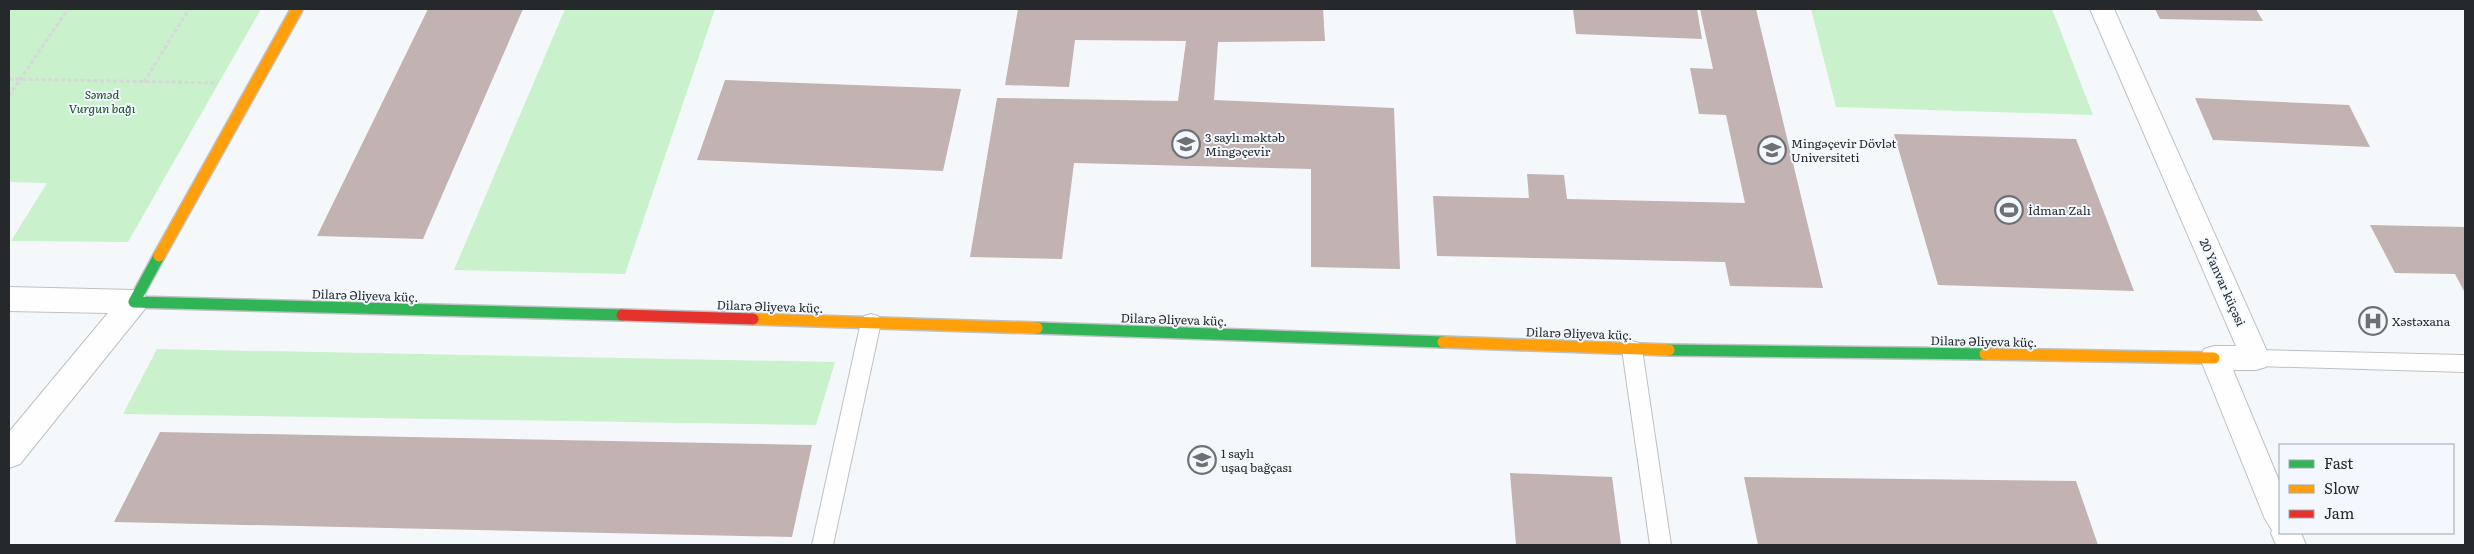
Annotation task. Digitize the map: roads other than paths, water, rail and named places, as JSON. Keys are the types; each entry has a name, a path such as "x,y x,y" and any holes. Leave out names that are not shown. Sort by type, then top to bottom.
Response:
{"street":[{"path":"9,454 134,302 297,9"},
{"name":"20 Yanvar küçəsi","path":"2102,9 2256,358"},
{"path":"9,299 134,302"},
{"name":"Dilarə Əliyeva küç.","path":"134,302 871,322 1632,349 2214,358"},
{"path":"2256,358 2214,358 2279,517"}],"lane":[{"path":"822,545 871,322"},
{"path":"1632,349 1661,545"},
{"path":"2256,358 2463,364"}],"place":[{"name":"3 saylı məktəb Mingəçevir","path":"1186,144"},
{"name":"Mingəçevir Dövlət Universiteti","path":"1772,150"},
{"name":"İdman Zalı","path":"2009,210"},
{"name":"Xəstəxana","path":"2373,321"},
{"name":"1 saylı uşaq bağçası","path":"1202,460"}],"park label":[{"name":"Səməd Vurgun bağı","path":"102,101"}]}
